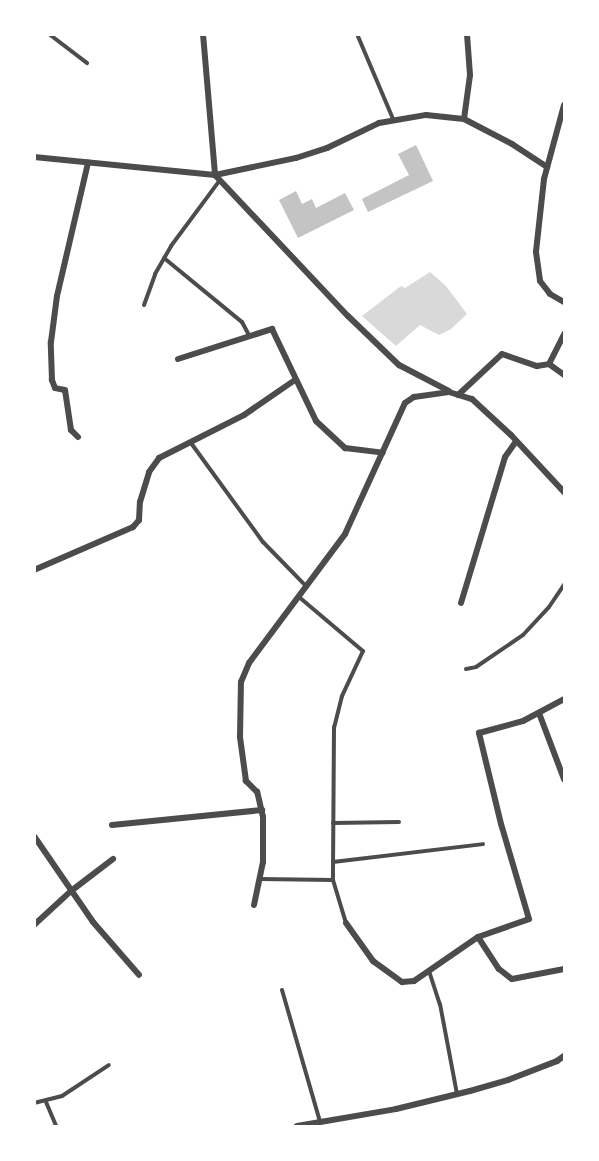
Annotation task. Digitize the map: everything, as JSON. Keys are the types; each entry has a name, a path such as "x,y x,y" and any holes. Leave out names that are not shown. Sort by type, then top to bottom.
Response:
{"street":[{"path":"203,34 218,178 348,316 399,365 449,392 472,399 564,492"},
{"path":"464,119 470,75 467,34"},
{"path":"564,105 547,167 536,252 540,281 550,294 564,302"},
{"path":"34,157 218,178 306,155 393,119 426,115 464,119 512,144 547,167"},
{"path":"78,437 71,430 65,390 55,388 52,380 51,342 57,296 88,163"},
{"path":"178,359 272,329 316,421 345,448 383,453"},
{"path":"549,364 564,334"},
{"path":"458,395 502,354 537,366 549,364 564,375"},
{"path":"34,570 133,526 139,520 140,502 154,465 159,458 244,415 295,380"},
{"path":"254,905 263,862 262,810 257,792 246,781 240,737 241,682 249,663 345,534 405,403 414,397 449,392"},
{"path":"461,603 505,457 516,441"},
{"path":"346,923 373,960 402,982 414,981 478,937 529,919 501,824 479,734 523,721 564,699"},
{"path":"539,713 564,778"},
{"path":"112,825 262,810"},
{"path":"34,836 93,922 139,975"},
{"path":"34,925 71,891 113,859"},
{"path":"478,937 500,969 512,979 564,969"},
{"path":"297,1126 396,1109 457,1094 507,1080 557,1061 564,1056"}],"lane":[{"path":"49,34 87,63"},
{"path":"357,34 393,119"},
{"path":"144,305 155,274 164,258 218,178"},
{"path":"164,258 242,322 249,335"},
{"path":"191,443 263,542 306,586"},
{"path":"466,669 476,667 523,635 549,607 564,585"},
{"path":"298,596 363,651 342,696 334,727 333,880 346,923"},
{"path":"333,823 399,822"},
{"path":"333,862 483,844"},
{"path":"260,879 333,880"},
{"path":"429,971 440,1004 457,1094"},
{"path":"282,990 320,1122"},
{"path":"34,1103 62,1096 109,1065"},
{"path":"45,1102 56,1126"}],"shaded area":[{"path":"430,272 446,286 467,314 451,329 439,335 420,325 396,346 362,316 401,286 405,288"}],"building":[{"path":"416,145 433,181 368,212 362,199 409,175 398,154"},
{"path":"296,191 302,204 312,199 316,208 345,193 354,210 298,238 279,200"}]}
